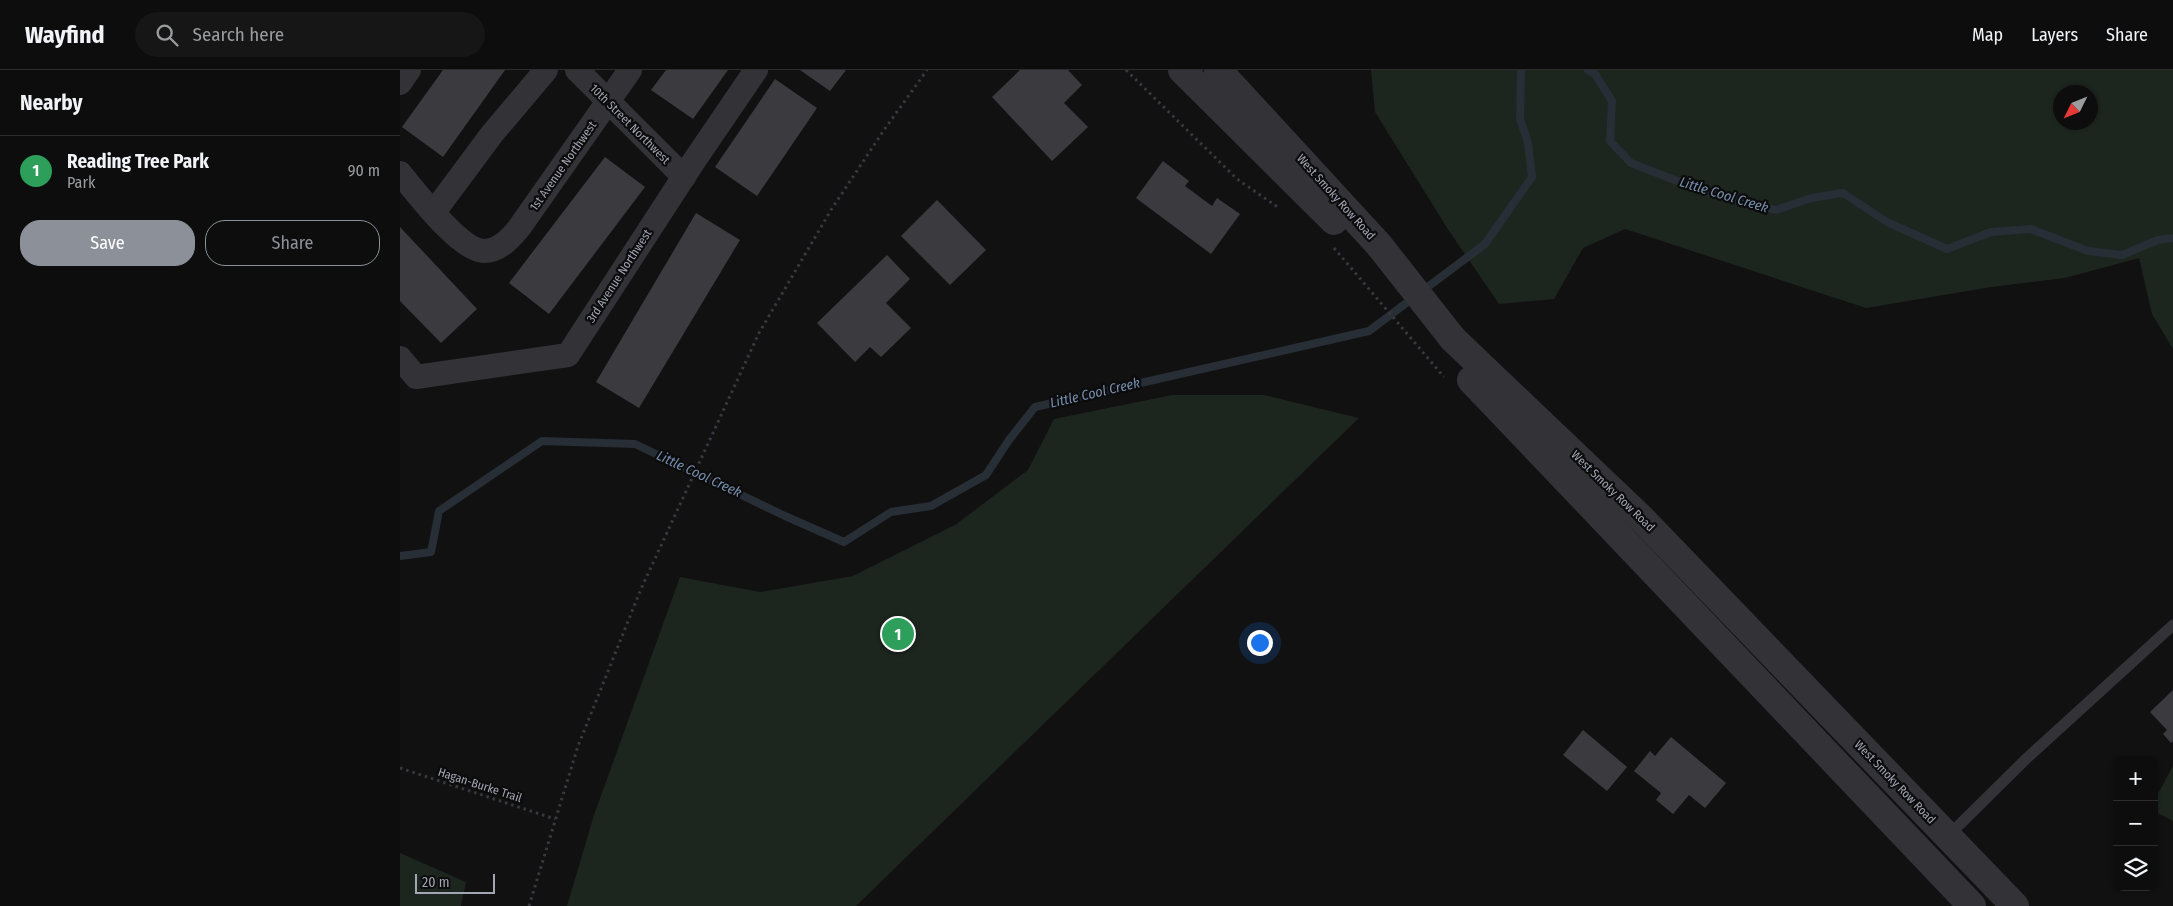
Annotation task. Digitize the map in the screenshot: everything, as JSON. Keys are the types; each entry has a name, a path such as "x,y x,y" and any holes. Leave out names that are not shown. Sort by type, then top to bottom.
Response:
{"street":[{"path":"400,82 409,70"},
{"path":"400,173 434,212 492,134 546,70"},
{"name":"10th Street Northwest","path":"577,70 684,177"},
{"name":"1st Avenue Northwest","path":"434,212 463,243 474,250 486,251 497,248 508,241 630,70"},
{"name":"3rd Avenue Northwest","path":"400,358 416,377 568,355 756,70"},
{"name":"West Smoky Row Road","path":"1218,70 1440,348 1972,906"},
{"name":"West Smoky Row Road","path":"1194,74 1365,256"},
{"name":"West Smoky Row Road","path":"1440,348 1642,519 2011,905"}],"lane":[{"path":"1947,837 2026,758 2173,625"}],"path":[{"path":"529,906 554,819 578,746 641,589 763,324 831,210 926,70"},
{"path":"1126,70 1236,179 1283,210"},
{"path":"1329,242 1365,256 1440,348"},
{"name":"Hagan-Burke Trail","path":"400,768 554,819"}],"shaded area":[{"path":"1371,70 2173,70 2173,349 2152,314 2139,258 2065,278 1991,287 1866,308 1625,229 1583,248 1554,299 1499,304 1449,231 1375,112"},
{"path":"1172,395 1264,395 1359,418 856,906 567,906 594,815 680,577 760,592 853,576 955,525 1028,470 1054,419"},
{"path":"2173,766 2173,821 2158,813 2158,794"},
{"path":"400,853 466,882 461,906 400,906"}],"building":[{"path":"443,70 505,70 443,157 402,127"},
{"path":"666,70 728,70 693,119 651,90"},
{"path":"800,70 846,70 830,91"},
{"path":"1020,70 1068,70 1082,85 1064,103 1088,127 1052,161 992,97"},
{"path":"775,79 817,108 757,196 715,167"},
{"path":"605,157 645,187 549,314 509,283"},
{"path":"1163,161 1189,181 1185,186 1212,206 1217,198 1240,214 1211,254 1136,198"},
{"path":"937,200 986,250 950,285 901,236"},
{"path":"696,213 740,240 639,408 596,382"},
{"path":"400,227 477,309 441,343 400,301"},
{"path":"887,255 910,279 886,303 911,328 881,357 870,347 855,362 817,323"},
{"path":"2173,690 2173,741 2171,743 2163,734 2167,730 2150,712"},
{"path":"1583,730 1627,767 1607,791 1563,755"},
{"path":"1671,737 1726,783 1705,808 1689,795 1673,814 1656,800 1661,793 1634,771 1650,751 1655,756"}],"waterway":[{"name":"Little Cool Creek","path":"400,556 431,552 439,511 542,441 635,444 785,516 844,542 891,512 931,506 986,475 1009,440 1035,407 1369,331 1485,244 1532,177 1528,143 1520,119 1521,70"},
{"name":"Little Cool Creek","path":"1588,70 1595,74 1612,101 1610,141 1631,163 1703,191 1776,210 1811,198 1843,193 1887,222 1947,249 1991,232 2031,229 2088,251 2122,255 2158,240 2173,238"}],"place":[{"name":"Reading Tree Park","path":"898,634"}]}
